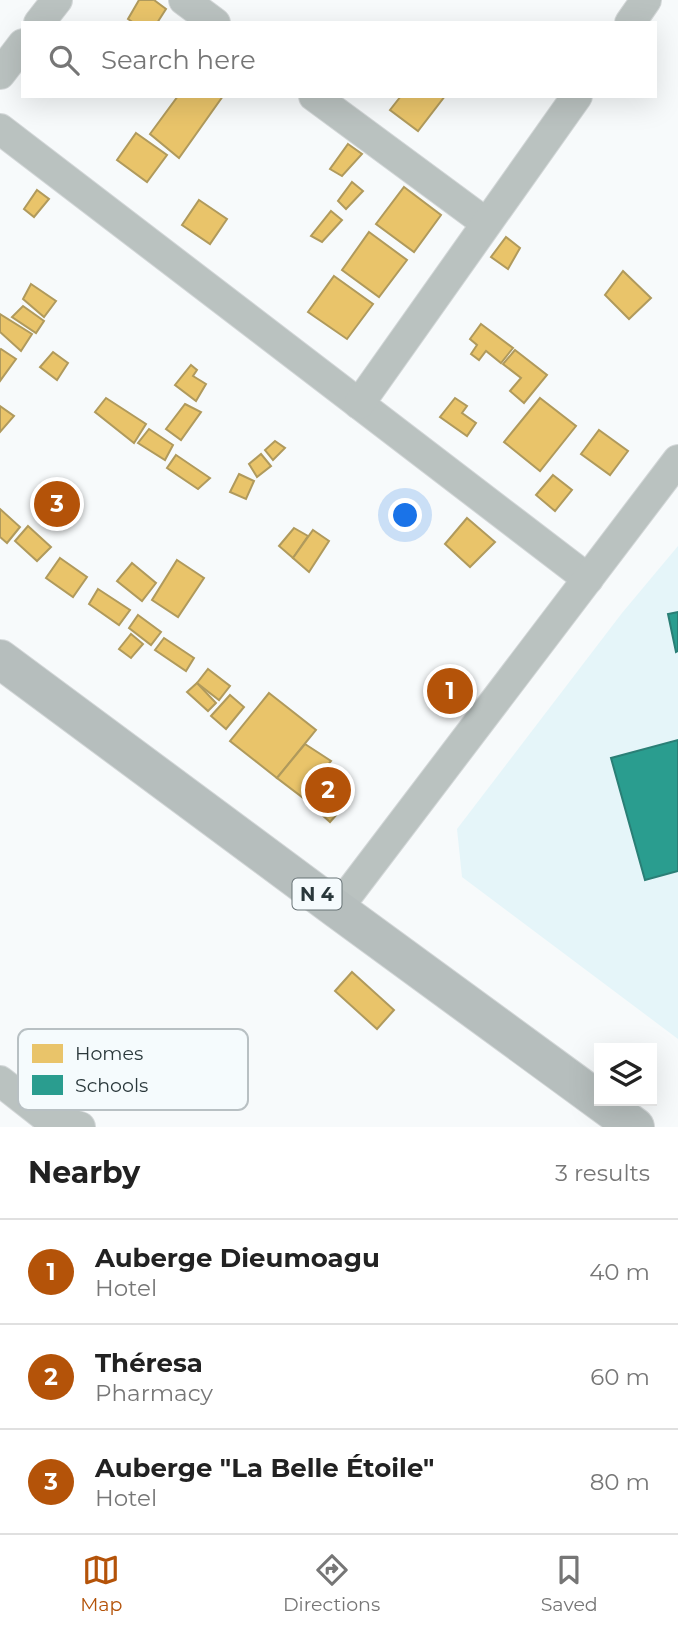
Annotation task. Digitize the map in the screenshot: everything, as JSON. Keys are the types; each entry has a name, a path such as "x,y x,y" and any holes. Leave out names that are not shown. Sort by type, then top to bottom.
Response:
{"highway":[{"name":"N 4","path":"0,659 635,1127"}],"street":[{"path":"41,21 57,0"},
{"path":"184,0 212,21"},
{"path":"631,21 646,0"},
{"path":"0,74 21,47"},
{"path":"317,98 486,223"},
{"path":"359,404 576,98"},
{"path":"0,130 588,579"},
{"path":"337,909 678,460"},
{"path":"0,1082 18,1096"},
{"path":"37,1110 46,1117 80,1127"}],"shaded area":[{"path":"678,546 678,1039 462,877 457,829 622,613"}],"building: Homes":[{"path":"139,0 154,0 166,9 158,21 128,19"},
{"path":"177,98 222,98 179,158 150,134"},
{"path":"399,98 443,98 418,131 390,110"},
{"path":"136,133 167,155 147,182 117,160"},
{"path":"348,144 362,154 342,176 330,169"},
{"path":"352,182 363,191 346,209 338,201"},
{"path":"404,187 441,215 414,252 376,224"},
{"path":"37,190 49,199 34,217 24,209"},
{"path":"199,200 227,219 210,244 182,225"},
{"path":"331,211 342,220 322,242 311,236"},
{"path":"369,232 407,260 379,297 342,270"},
{"path":"506,237 520,248 508,269 491,257"},
{"path":"623,271 651,298 629,319 605,295"},
{"path":"334,276 373,304 347,339 308,312"},
{"path":"31,284 56,301 44,317 23,299"},
{"path":"23,306 44,321 36,333 12,317"},
{"path":"0,314 32,334 21,351 0,332"},
{"path":"481,324 513,348 501,363 486,351 479,360 471,354 477,345 470,339"},
{"path":"0,350 16,359 0,381"},
{"path":"515,350 547,375 524,403 510,391 521,378 503,364"},
{"path":"53,352 68,363 57,380 40,367"},
{"path":"191,365 197,370 193,376 206,384 196,401 175,385"},
{"path":"106,398 146,424 134,443 95,412"},
{"path":"455,398 467,406 462,413 476,423 467,436 440,417"},
{"path":"540,398 576,426 540,471 504,442"},
{"path":"185,404 201,412 181,440 166,429"},
{"path":"0,406 14,416 0,432"},
{"path":"149,429 173,445 165,460 138,443"},
{"path":"599,430 628,451 610,475 581,454"},
{"path":"275,441 285,448 273,460 265,450"},
{"path":"261,454 271,466 257,477 249,464"},
{"path":"176,455 210,478 198,489 167,468"},
{"path":"239,474 254,481 246,499 230,492"},
{"path":"553,475 572,490 555,511 536,495"},
{"path":"0,509 20,527 7,543 0,537"},
{"path":"467,518 495,542 470,567 445,544"},
{"path":"28,526 51,547 37,561 15,541"},
{"path":"294,528 308,536 293,558 279,546"},
{"path":"313,530 329,541 309,572 293,558"},
{"path":"60,558 87,577 73,597 46,578"},
{"path":"177,560 204,578 178,617 152,600"},
{"path":"132,563 156,583 142,601 117,581"},
{"path":"98,589 130,610 119,625 89,604"},
{"path":"138,615 161,632 151,645 129,628"},
{"path":"131,634 143,644 131,658 119,649"},
{"path":"164,638 194,658 186,671 155,650"},
{"path":"208,669 230,686 219,700 197,683"},
{"path":"197,683 216,703 208,711 187,692"},
{"path":"269,693 316,730 277,778 230,741"},
{"path":"230,695 244,707 226,729 211,716"},
{"path":"305,744 331,761 302,797 277,778"},
{"path":"316,779 345,805 330,822 302,797"},
{"path":"352,972 394,1010 377,1029 335,991"}],"building: Schools":[{"path":"678,612 678,651 676,652 668,614"},
{"path":"678,740 678,871 645,880 611,758"}],"place":[{"name":"Auberge \"La Belle Étoile\"","path":"57,504"},
{"name":"Auberge Dieumoagu","path":"450,691"},
{"name":"Théresa","path":"328,790"}]}
